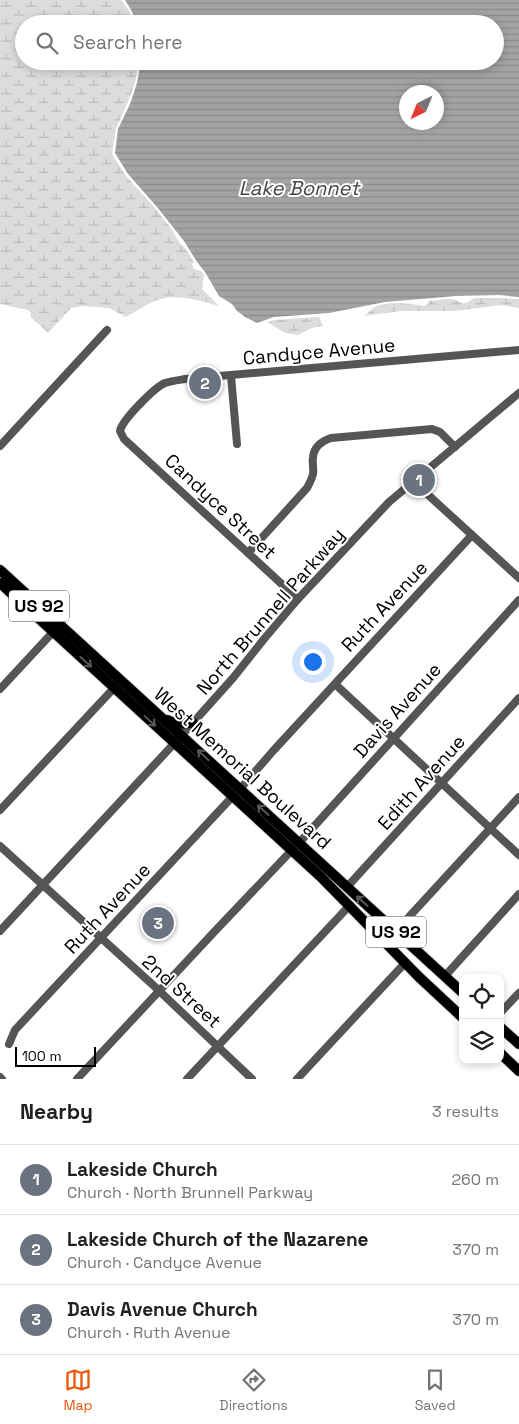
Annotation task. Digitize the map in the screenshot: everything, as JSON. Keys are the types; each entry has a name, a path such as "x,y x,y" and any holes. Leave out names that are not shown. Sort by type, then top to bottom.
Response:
{"main road":[{"name":"West Memorial Boulevard","path":"0,570 114,688 178,739 296,846 321,877 350,905"},
{"name":"West Memorial Boulevard","path":"0,583 38,618 78,641 164,719 178,739"},
{"path":"164,719 177,724 192,724"},
{"name":"West Memorial Boulevard","path":"236,792 280,839 312,855 459,989"},
{"name":"US 92","path":"350,905 459,1014"},
{"path":"504,1031 519,1044"},
{"path":"504,1057 519,1070"}],"street":[{"path":"0,446 107,330"},
{"name":"Candyce Avenue","path":"145,458 124,439 120,431 124,422 152,392 165,383 185,379 519,350"},
{"path":"230,376 237,444"},
{"name":"North Brunnell Parkway","path":"0,932 192,724 233,678 298,599 389,502 519,393"},
{"path":"248,553 307,488 313,473 315,450 325,440 432,429 440,432 454,447"},
{"name":"Candyce Street","path":"145,458 298,599"},
{"path":"414,482 519,578"},
{"name":"Ruth Avenue","path":"9,1044 15,1030 472,535"},
{"name":"Davis Avenue","path":"77,1079 296,846 519,600"},
{"path":"0,689 57,629"},
{"path":"334,684 519,855"},
{"path":"0,810 114,688"},
{"name":"Edith Avenue","path":"347,887 519,698"},
{"path":"396,931 519,797"},
{"name":"2nd Street","path":"0,846 218,1045 252,1079"},
{"path":"445,976 519,894"},
{"path":"187,1079 350,905"},
{"path":"297,1079 406,963"},
{"path":"504,1009 519,993"}],"green space":[{"path":"0,0 121,0 131,15 15,15 15,70 137,70 135,83 116,129 112,154 126,176 155,208 171,228 178,241 186,249 194,262 192,264 194,269 201,271 204,275 202,289 219,306 175,297 153,302 126,317 109,308 83,306 71,308 48,333 31,317 31,313 28,310 0,304"},
{"path":"474,298 519,299 519,308 502,305 455,311 400,311 364,316 373,308 384,304 405,303 424,306 429,303 428,301 450,299 467,303"},
{"path":"319,317 323,326 312,328 298,335 285,333 267,322 274,320"}],"water":[{"name":"Lake Bonnet","path":"125,0 519,0 519,297 499,295 456,296 385,302 329,313 274,317 257,323 245,317 232,304 219,296 184,241 128,174 115,153 118,129 130,104 139,70 504,70 504,15 134,15"}],"place":[{"name":"Lakeside Church of the Nazarene","path":"205,383"},
{"name":"Lakeside Church","path":"419,480"},
{"name":"Davis Avenue Church","path":"158,923"}]}
